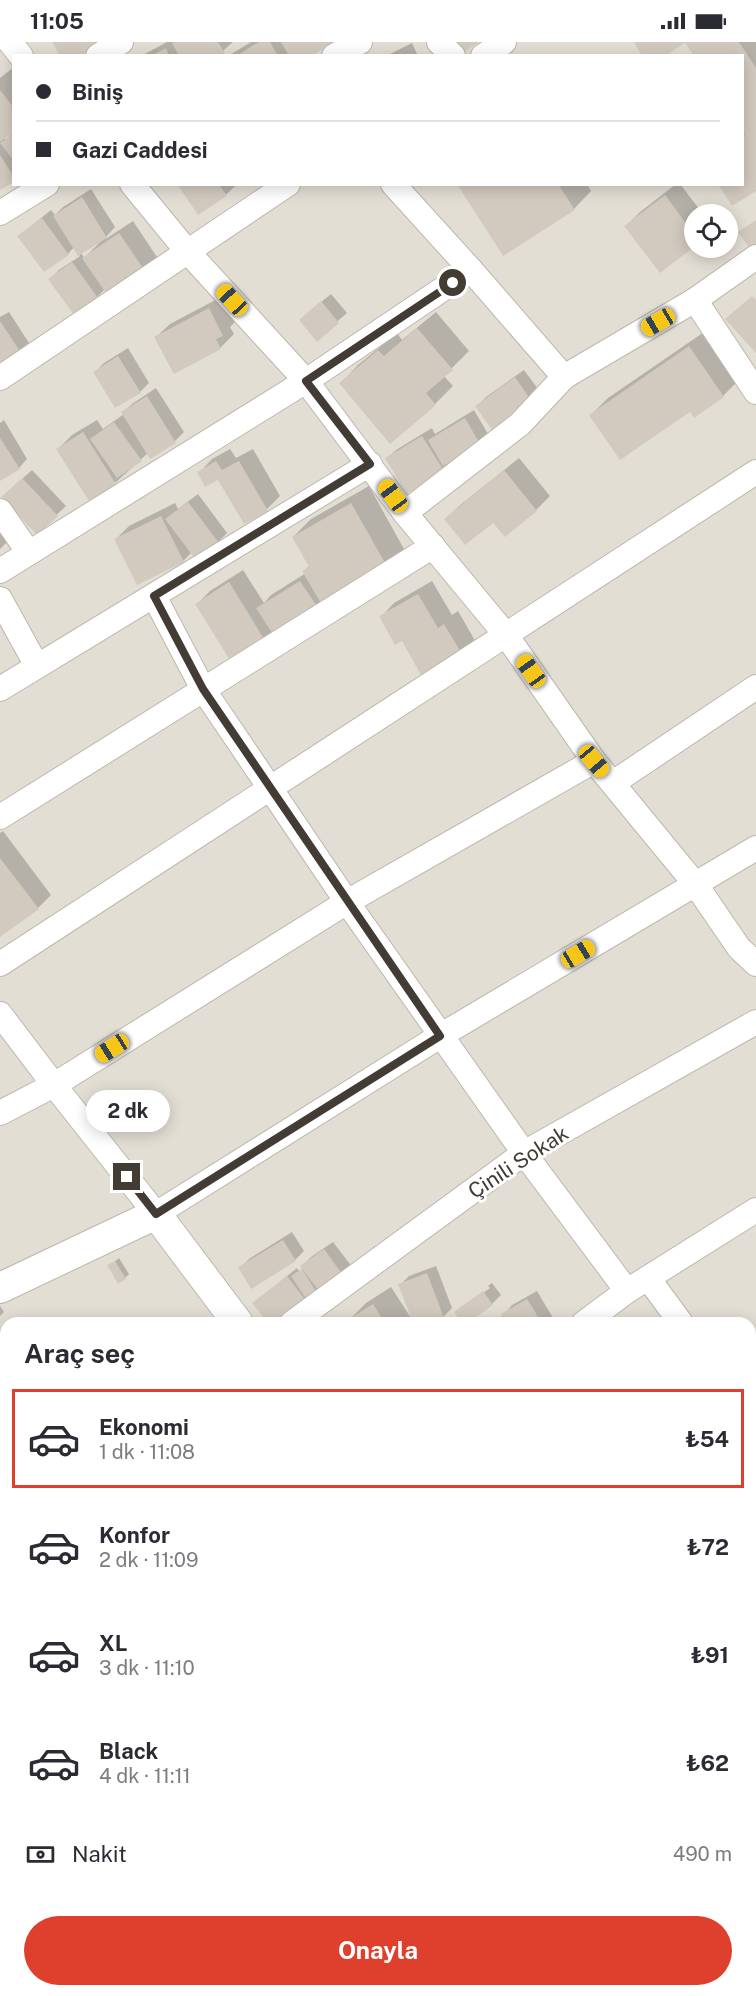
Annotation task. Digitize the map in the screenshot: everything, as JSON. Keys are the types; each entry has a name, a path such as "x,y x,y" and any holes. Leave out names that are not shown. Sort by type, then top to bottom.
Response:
{"street":[{"path":"0,44 4,42"},
{"path":"10,42 19,54"},
{"path":"101,54 121,42"},
{"path":"338,54 360,42"},
{"path":"439,42 451,54"},
{"path":"486,54 504,42"},
{"path":"0,213 44,186"},
{"path":"134,186 187,251 306,381 405,513 506,634 594,761 696,885 739,948 756,964"},
{"path":"0,378 285,186"},
{"path":"395,186 564,378"},
{"path":"405,513 520,424 564,378 695,300 756,257"},
{"path":"0,571 306,381 471,270"},
{"path":"695,300 756,392"},
{"path":"0,689 370,464"},
{"path":"0,964 756,472"},
{"path":"0,511 28,553"},
{"path":"0,817 433,546"},
{"path":"154,596 203,689 347,902 440,1036 627,1292"},
{"path":"0,599 37,666"},
{"path":"613,783 756,687"},
{"path":"0,1113 54,1085 347,902 594,761"},
{"path":"0,1288 156,1214 440,1036 756,848"},
{"path":"0,1014 233,1317"},
{"name":"Çinili Sokak","path":"300,1317 524,1153 756,1022"},
{"path":"592,1317 648,1278 756,1210"},
{"path":"648,1278 677,1317"}],"shaded area":[{"path":"0,42 756,42 756,1317 0,1317"}],"building":[{"path":"52,42 105,42 86,54 59,54"},
{"path":"218,42 225,53 178,54 172,43"},
{"path":"259,42 270,42 277,54 239,54"},
{"path":"281,42 334,42 314,54 288,54"},
{"path":"447,42 479,42 461,54 456,54"},
{"path":"634,42 739,42 756,68 756,191 735,204 731,204 719,186 744,186 744,54 693,54 685,43 668,54 641,54"},
{"path":"166,48 168,54 155,54"},
{"path":"0,90 12,105 12,133 0,142"},
{"path":"12,135 12,158 0,143"},
{"path":"0,155 12,174 12,183 0,190"},
{"path":"178,186 220,186 227,196 198,215"},
{"path":"458,186 559,186 575,210 503,256"},
{"path":"665,195 684,221 684,255 660,273 624,226"},
{"path":"82,197 107,238 78,256 53,216"},
{"path":"42,218 69,255 44,272 17,236"},
{"path":"756,220 756,251 753,253 738,232"},
{"path":"119,233 147,274 110,299 82,258"},
{"path":"72,262 98,298 74,315 48,279"},
{"path":"752,296 756,300 756,353 725,319"},
{"path":"321,301 339,323 317,342 299,320"},
{"path":"209,308 223,336 216,339 221,349 174,374 154,337"},
{"path":"0,321 23,356 0,371"},
{"path":"417,328 453,370 426,393 436,405 390,444 339,383 378,350 384,356"},
{"path":"689,346 724,397 694,418 690,412 620,460 589,415"},
{"path":"118,356 141,393 115,408 93,372"},
{"path":"515,377 533,403 493,431 475,406"},
{"path":"147,396 176,443 150,459 121,412"},
{"path":"465,418 480,444 443,466 428,440"},
{"path":"114,422 142,461 117,478 90,439"},
{"path":"83,432 116,484 89,501 56,449"},
{"path":"422,436 444,471 407,494 385,458"},
{"path":"0,438 20,469 0,481"},
{"path":"216,461 222,470 239,461 268,511 244,524 218,480 205,487 197,472"},
{"path":"504,470 537,511 505,537 493,523 465,545 444,519"},
{"path":"22,478 58,516 37,535 1,497"},
{"path":"188,502 219,543 196,560 165,519"},
{"path":"351,503 388,568 322,605 302,571 309,567 292,537"},
{"path":"161,516 184,562 137,585 114,539"},
{"path":"300,581 320,611 276,639 256,608"},
{"path":"229,582 267,644 233,665 195,604"},
{"path":"418,594 438,628 444,624 465,659 425,682 402,641 395,645 379,616"},
{"path":"0,858 39,909 0,937"},
{"path":"283,1240 296,1261 251,1289 238,1267"},
{"path":"324,1249 345,1278 322,1295 300,1266"},
{"path":"115,1261 126,1279 118,1284 107,1265"},
{"path":"302,1269 319,1296 309,1303 291,1276"},
{"path":"427,1273 444,1317 411,1317 398,1284"},
{"path":"287,1276 306,1301 284,1317 263,1317 252,1303"},
{"path":"483,1291 493,1305 476,1317 458,1317 454,1312"},
{"path":"527,1299 538,1317 503,1317 501,1314"},
{"path":"373,1304 381,1317 352,1317"}],"route":[{"path":"127,1177 156,1214 440,1036 203,689 154,596 370,464 306,381 453,283"}]}
